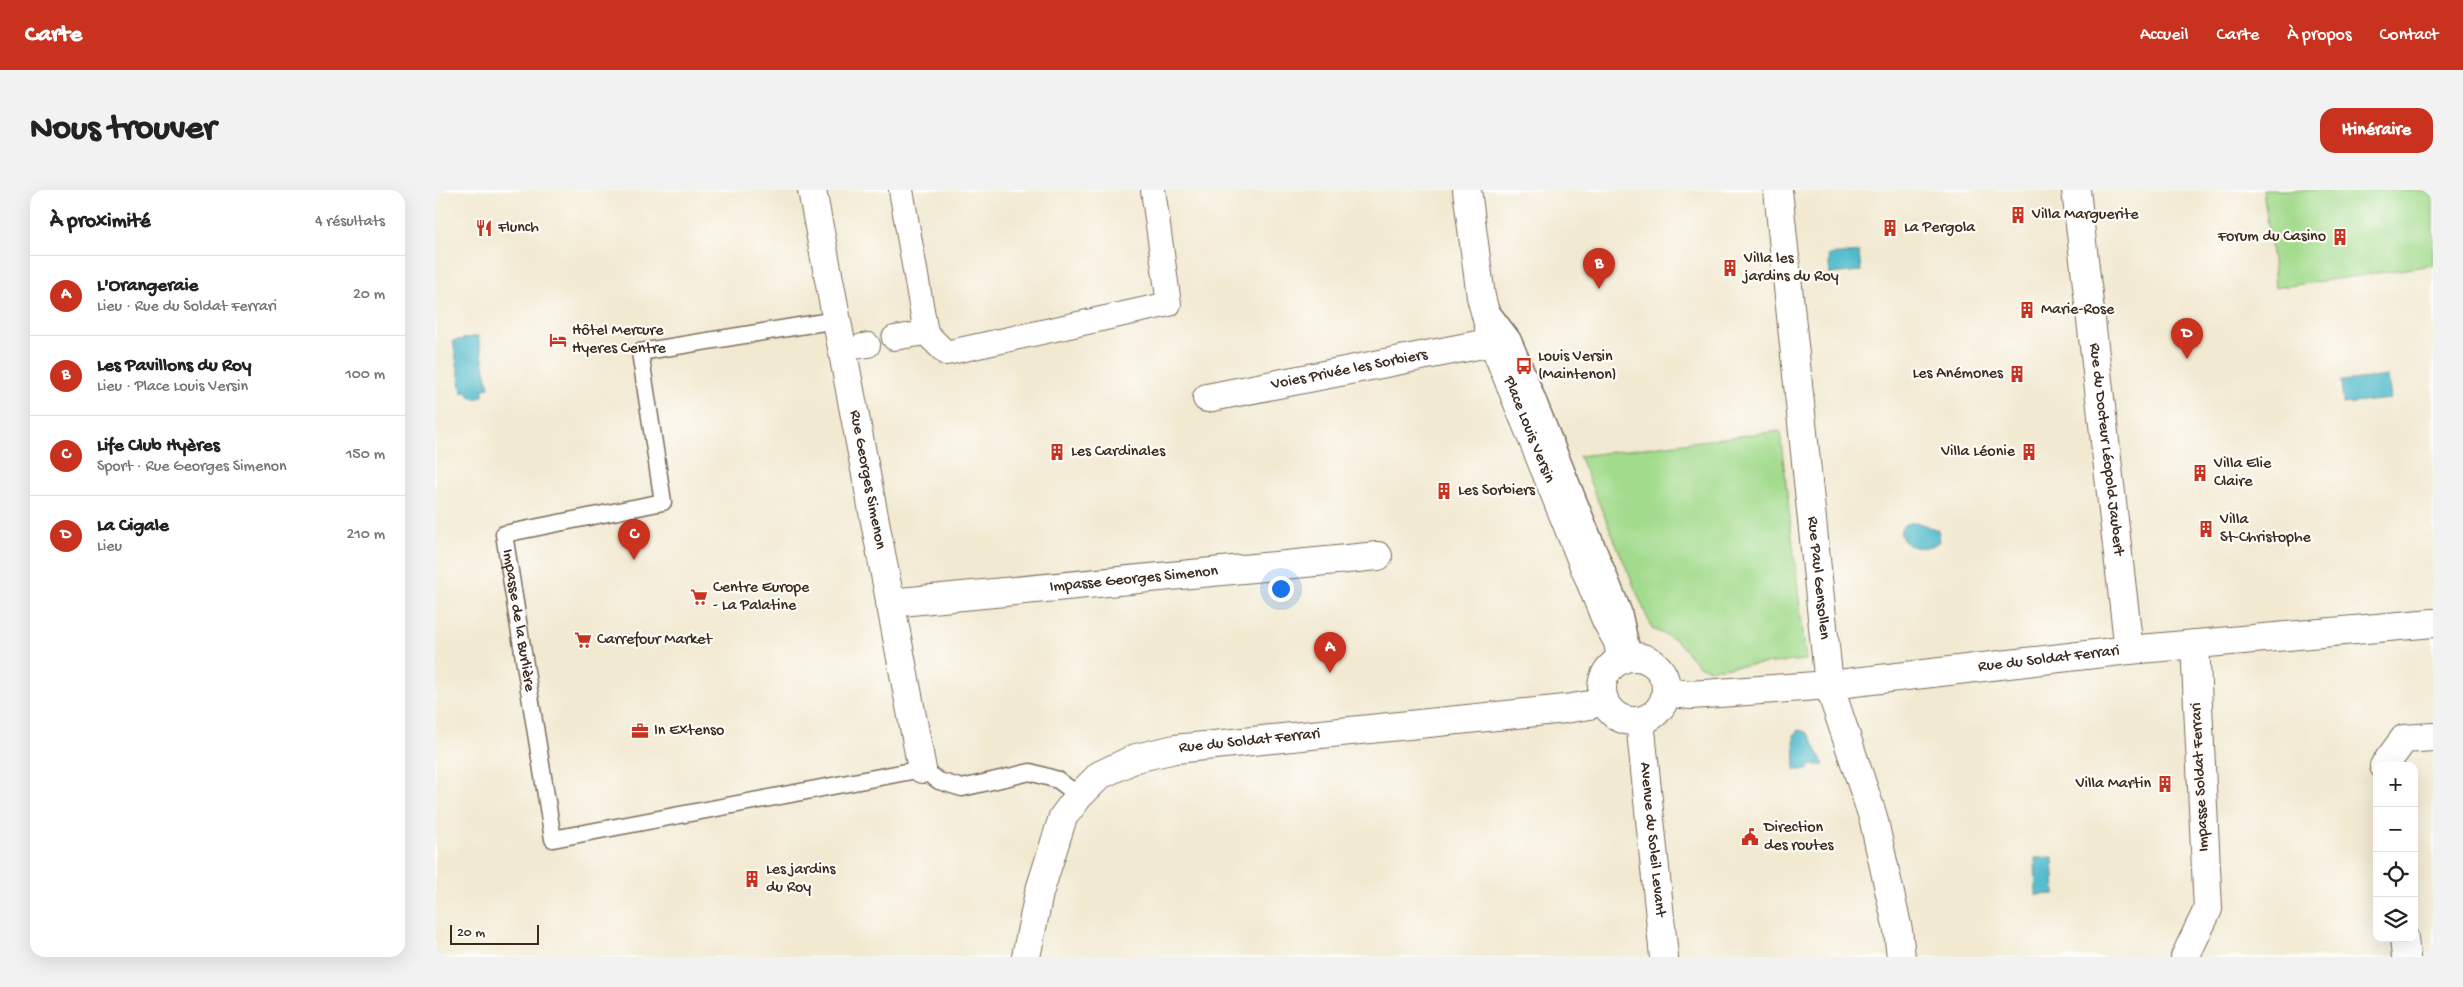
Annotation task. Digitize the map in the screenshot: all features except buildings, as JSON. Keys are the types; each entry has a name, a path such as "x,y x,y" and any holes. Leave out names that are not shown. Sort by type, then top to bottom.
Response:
{"street":[{"name":"Rue Georges Simenon","path":"812,190 922,769"},
{"path":"901,190 926,333 946,353 1161,305 1153,190"},
{"name":"Place Louis Versin","path":"1467,190 1481,297 1493,342 1606,620 1627,658"},
{"name":"Rue Paul Gensollen","path":"1778,190 1829,685 1873,817 1898,930 1901,957"},
{"name":"Rue du Docteur Léopold Jaubert","path":"2076,190 2129,650"},
{"path":"894,338 926,333"},
{"name":"Voies Privée les Sorbiers","path":"1207,398 1493,342"},
{"name":"Impasse Georges Simenon","path":"890,603 1377,556"},
{"name":"Rue du Soldat Ferrari","path":"1666,692 1691,695 1829,685 2129,650 2433,623"},
{"name":"Impasse Soldat Ferrari","path":"2185,957 2208,909 2195,644"},
{"path":"1627,658 1644,658 1654,663 1661,671 1665,681 1666,692 1658,711 1640,721 1629,721 1618,717 1609,710 1604,700 1602,688 1605,677 1611,667 1627,658"},
{"name":"Rue du Soldat Ferrari","path":"1026,957 1039,892 1063,817 1079,796 1100,775 1136,758 1175,749 1565,709 1590,705 1604,700"},
{"name":"Avenue du Soleil Levant","path":"1640,721 1664,957"},
{"path":"2387,762 2404,740 2433,737"},
{"path":"2404,942 2406,957"}],"lane":[{"path":"1481,297 1513,338 1623,611 1627,658"},
{"name":"Impasse de la Burlière","path":"836,320 641,352 663,502 504,534 553,840 922,769"},
{"path":"922,769 939,781 961,788 1030,772 1058,780 1079,796"}],"green space":[{"name":"Forum du Casino","path":"2263,190 2433,190 2433,265 2275,288"},
{"path":"1780,431 1806,660 1710,669 1699,666 1676,640 1652,629 1579,456"}],"water":[{"path":"1859,252 1861,271 1830,274 1828,255"},
{"path":"478,336 489,388 483,389 483,396 476,399 471,398 467,392 462,393 453,341"},
{"path":"2388,376 2391,399 2343,404 2341,381"},
{"path":"1916,522 1938,530 1940,541 1935,545 1922,548 1909,545 1901,536 1901,529 1905,524"},
{"path":"1798,730 1809,735 1824,765 1811,765 1807,770 1795,770 1794,735"},
{"path":"2053,857 2055,894 2036,895 2035,858"}],"place":[{"name":"Villa Marguerite","path":"2018,215"},
{"name":"Flunch","path":"484,228"},
{"name":"La Pergola","path":"1890,228"},
{"name":"Forum du Casino","path":"2340,237"},
{"name":"Villa les jardins du Roy","path":"1730,268"},
{"name":"Les Pavillons du Roy","path":"1599,289"},
{"name":"Marie-Rose","path":"2027,310"},
{"name":"Hôtel Mercure Hyeres Centre","path":"558,340"},
{"name":"La Cigale","path":"2187,359"},
{"name":"Louis Versin (Maintenon)","path":"1524,366"},
{"name":"Les Anémones","path":"2017,374"},
{"name":"Les Cardinales","path":"1057,452"},
{"name":"Villa Léonie","path":"2029,452"},
{"name":"Villa Elie Claire","path":"2200,473"},
{"name":"Les Sorbiers","path":"1444,491"},
{"name":"Villa St-Christophe","path":"2206,529"},
{"name":"Life Club Hyères","path":"634,560"},
{"name":"Centre Europe - La Palatine","path":"699,597"},
{"name":"Carrefour Market","path":"583,640"},
{"name":"L'Orangeraie","path":"1330,673"},
{"name":"In Extenso","path":"640,731"},
{"name":"Villa Martin","path":"2165,784"},
{"name":"Direction des routes","path":"1750,837"},
{"name":"Les jardins du Roy","path":"752,879"}]}
